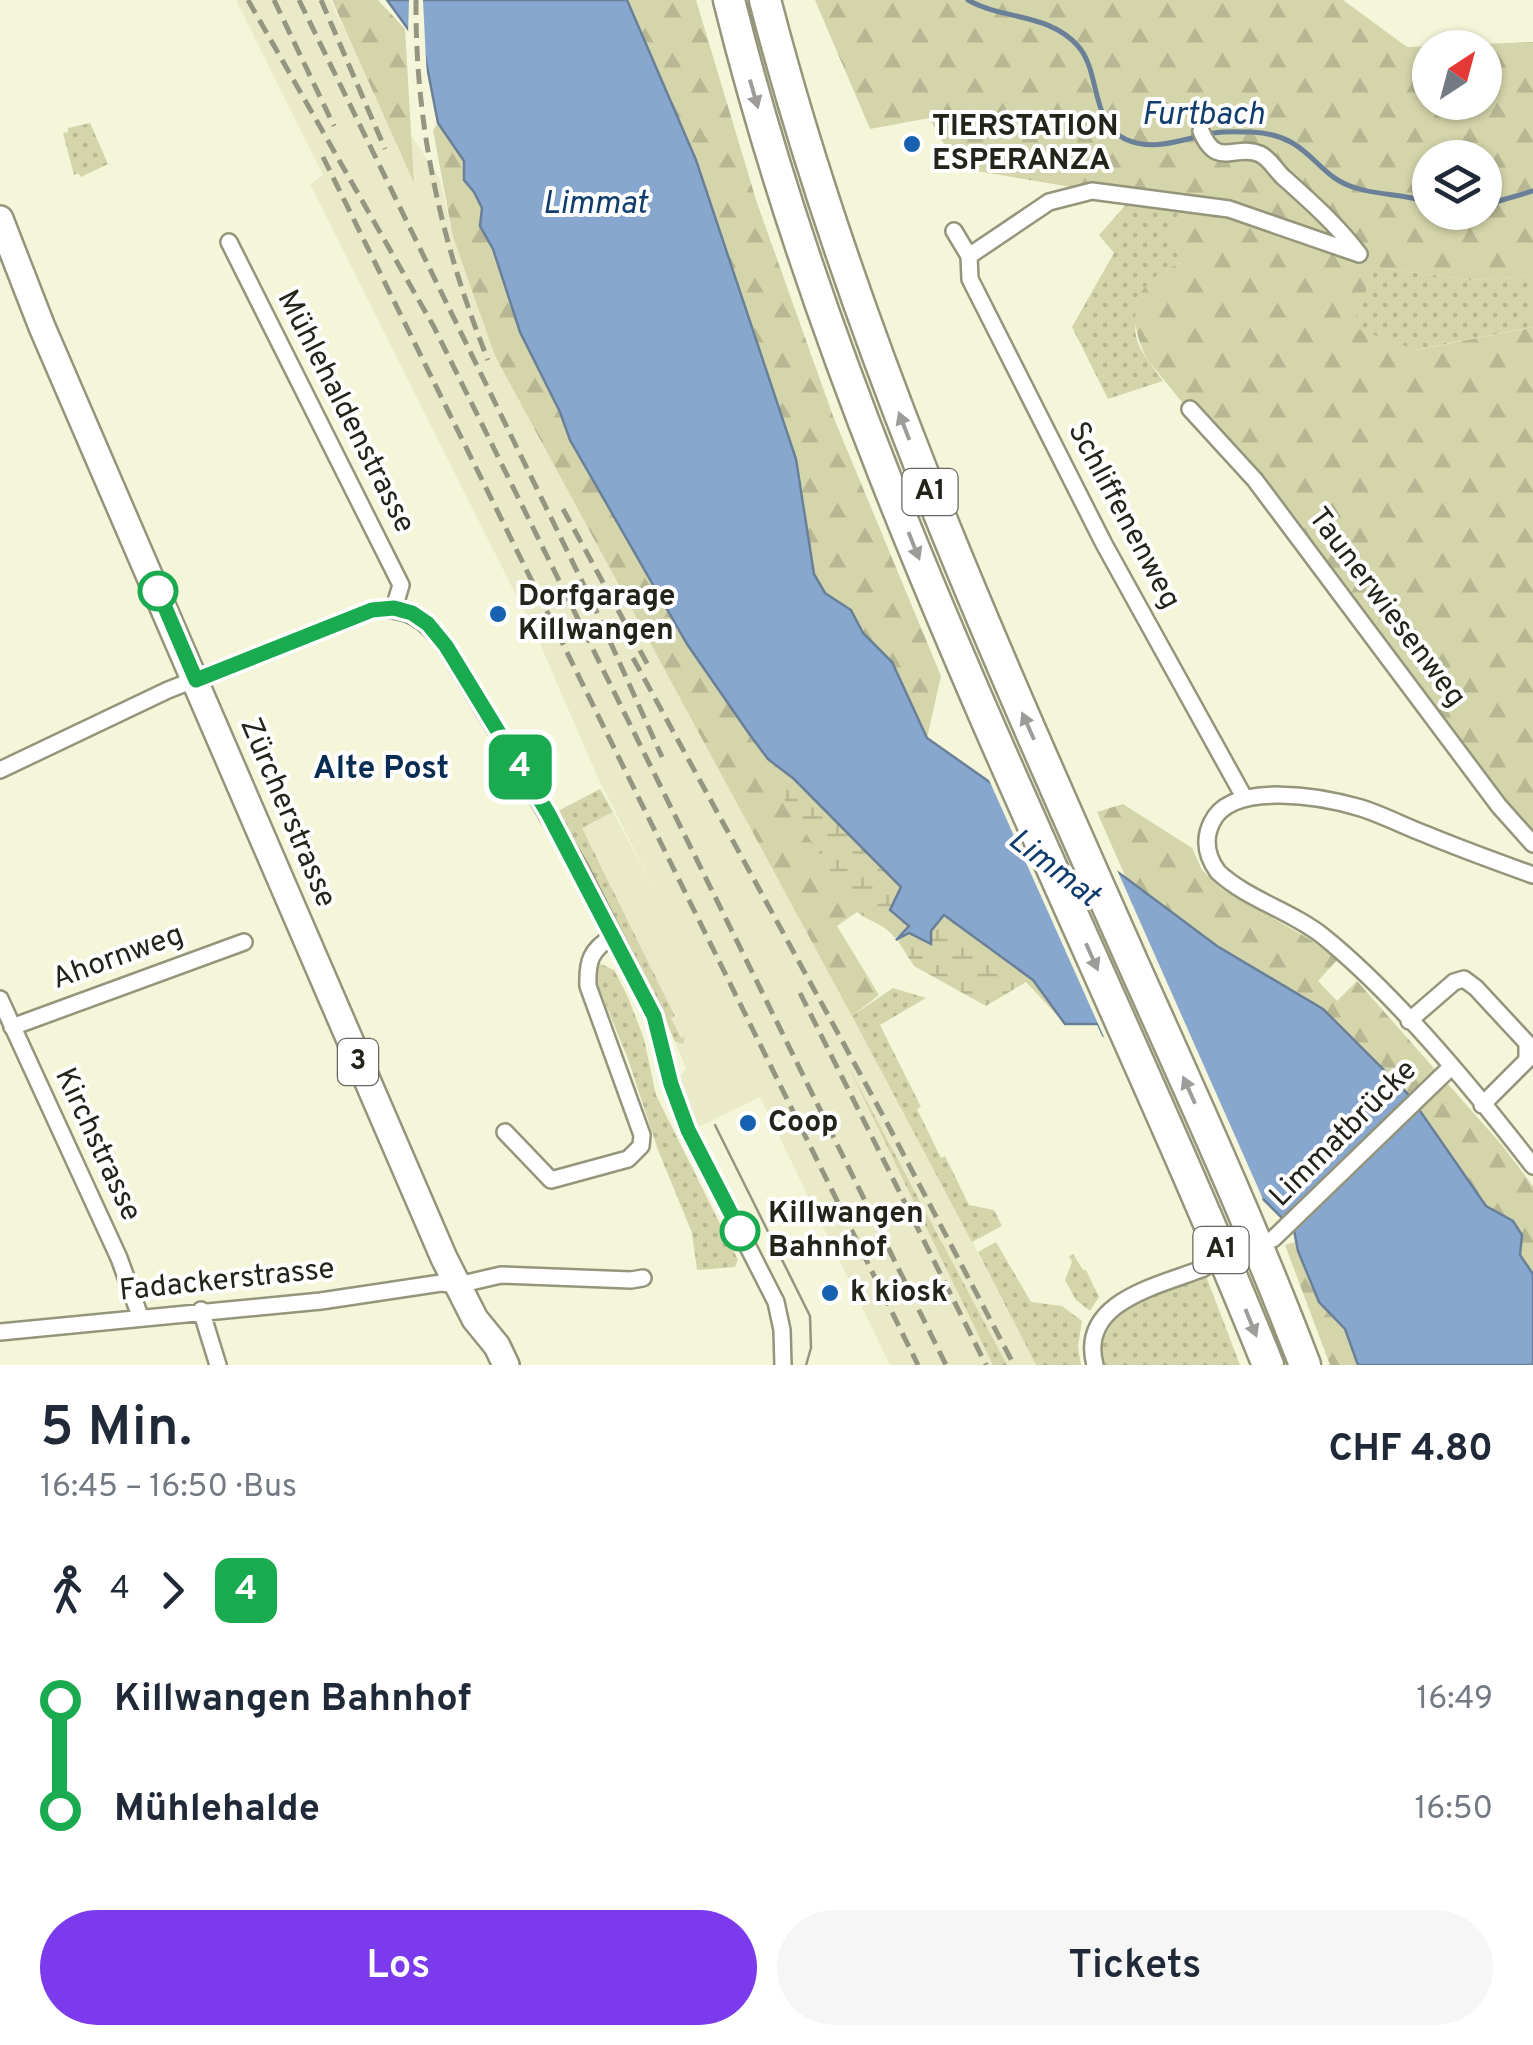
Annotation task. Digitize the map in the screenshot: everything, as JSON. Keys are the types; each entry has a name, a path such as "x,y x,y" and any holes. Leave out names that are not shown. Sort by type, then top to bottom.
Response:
{"highway":[{"name":"A1","path":"728,0 777,171 835,343 921,564 1268,1365"},
{"name":"A1","path":"764,0 810,161 873,344 960,566 1229,1179 1305,1365"}],"main road":[{"name":"Zürcherstrasse","path":"0,220 8,268 196,680 268,854 458,1285 506,1365"},
{"name":"Zürcherstrasse","path":"475,1319 480,1348 490,1365"}],"street":[{"path":"969,256 1062,196 1092,191 1230,209 1359,254 1332,220 1267,158 1249,152 1233,155 1215,151 1204,137"},
{"name":"Schliffenenweg","path":"954,230 969,256 970,278 1104,544 1244,796"},
{"name":"Mühlehaldenstrasse","path":"228,242 401,585 394,608"},
{"name":"Taunerwiesenweg","path":"1190,410 1255,480 1499,806 1533,844"},
{"path":"0,770 196,680 356,616 394,608 412,613 428,624 446,646 548,813 654,1016 671,1084 688,1130 776,1302 787,1364"},
{"path":"1533,875 1348,804 1244,796 1224,806 1208,830 1208,851 1218,872 1322,935 1409,1021 1533,1166"},
{"path":"505,1132 551,1180 628,1159 641,1146 642,1135 588,986 591,954 612,936"},
{"name":"Ahornweg","path":"12,1027 244,942"},
{"path":"1409,1021 1454,982 1464,980 1527,1043 1527,1060 1482,1105"},
{"name":"Kirchstrasse","path":"0,999 126,1274 140,1316"},
{"name":"Limmatbrücke","path":"1274,1238 1450,1068"},
{"path":"1095,1365 1094,1332 1111,1308 1204,1268"},
{"name":"Fadackerstrasse","path":"0,1332 321,1300 441,1283 458,1285 501,1275 643,1278"},
{"path":"202,1310 218,1365"}],"shaded area":[{"path":"236,0 330,0 356,52 440,179 453,237 495,356 911,1123 1036,1365 890,1365 760,1097 698,1127 679,1078 686,1068 675,1042 677,1044 685,1037 681,1039 671,1018 675,1015 582,828 613,812 655,890 598,778 537,637 310,184 323,175"}],"green space":[{"path":"332,0 378,0 405,29 414,183"},
{"path":"627,0 696,0 757,203 833,416 941,676 927,738 892,662 863,632 851,610 825,593 814,574 796,459 696,160"},
{"path":"815,0 1343,0 1412,47 1412,120 1502,120 1502,43 1533,42 1533,276 1471,280 1375,267 1352,327 1416,350 1533,327 1533,844 1386,654 1147,359 1135,314 1143,290 1180,263 1171,236 1185,206 958,168 929,118 870,129"},
{"path":"90,123 108,164 81,177 78,173 74,175 63,133"},
{"path":"438,123 464,161 464,180 482,208 480,226 493,249 520,332 570,440 687,644 768,759 793,779 771,778 857,912 837,926 879,995 852,1016 495,356 453,237 433,130"},
{"path":"1132,198 1186,205 1180,263 1157,279 1136,320 1137,340 1163,381 1108,399 1072,327 1114,253 1099,235"},
{"path":"1375,267 1471,280 1533,276 1533,327 1415,350 1351,328"},
{"path":"770,777 793,779 902,887 890,910 910,926 895,938 857,912"},
{"path":"600,789 613,812 582,828 675,1016 671,1018 681,1038 685,1037 683,1044 675,1042 656,997 558,811"},
{"path":"1123,804 1192,848 1202,870 1222,889 1311,940 1337,960 1318,981 1337,1001 1357,981 1501,1144 1533,1186 1533,1274 1520,1255 1522,1235 1513,1222 1486,1206 1409,1095 1323,1009 1217,946 1126,878 1097,812"},
{"path":"944,915 1033,980 1065,1024 1026,982 986,1006 914,966 898,941 909,933 931,932"},
{"path":"601,964 614,970 628,997 644,1039 656,1095 738,1260 735,1267 697,1270 692,1233 597,983 596,968"},
{"path":"893,988 926,998 880,1025 921,1107 917,1109 969,1205 994,1210 1002,1226 972,1242 852,1016"},
{"path":"847,1064 1007,1365 993,1365"},
{"path":"996,1242 1031,1302 1062,1306 1082,1321 1078,1346 1081,1365 1036,1365 978,1252"},
{"path":"1295,1242 1319,1302 1345,1329 1358,1365 1330,1365 1285,1245"},
{"path":"1073,1254 1099,1297 1090,1311 1076,1300 1065,1280 1072,1262 1069,1256"},
{"path":"1206,1276 1240,1365 1104,1365 1102,1345 1107,1328 1118,1315 1152,1296"}],"water":[{"name":"Limmat","path":"387,0 627,0 696,160 796,459 814,574 825,593 851,610 863,633 892,662 927,738 1217,946 1323,1009 1409,1095 1486,1206 1513,1221 1522,1235 1520,1255 1533,1274 1533,1365 1358,1365 1345,1329 1319,1302 1298,1251 1294,1230 1263,1199 1197,1117 1103,1035 1098,1024 1065,1024 1033,980 944,915 931,931 931,944 909,933 896,940 909,926 890,910 901,887 794,779 768,759 750,735 687,644 570,440 520,332 493,249 480,226 482,208 464,180 464,161 438,123 424,51"}],"pier":[{"path":"409,0 423,0 428,100 419,53 408,36"},
{"path":"985,771 1114,863 1263,1199 1258,1201 1194,1121 1108,1046"}],"waterway":[{"name":"Furtbach","path":"968,0 1040,22 1066,35 1085,57 1106,121 1125,139 1158,145 1218,132 1272,135 1300,148 1342,182 1365,191 1412,198"},
{"name":"Furtbach","path":"1502,200 1533,191"}],"tram line":[{"path":"715,1125 810,1316 811,1348 806,1365"}],"railway":[{"path":"248,0 434,327 946,1365"},
{"path":"274,0 334,126"},
{"path":"299,0 594,606 662,757"},
{"path":"321,0 385,149"},
{"path":"416,0 420,93 434,183 457,272 488,360"},
{"path":"323,157 918,1365"},
{"path":"563,509 649,667"},
{"path":"633,658 887,1123 1014,1365"},
{"path":"800,993 986,1365"}],"bus line":[{"name":"4","path":"158,591 196,680 372,610 394,608 412,613 428,624 446,646 579,867 654,1016 671,1084 688,1130 740,1231"}],"place":[{"name":"TIERSTATION ESPERANZA","path":"912,144"},
{"name":"Dorfgarage Killwangen","path":"498,614"},
{"name":"Coop","path":"748,1123"},
{"name":"Killwangen Bahnhof","path":"740,1231"},
{"name":"k kiosk","path":"830,1293"}],"district":[{"name":"Alte Post","path":"381,770"}]}
